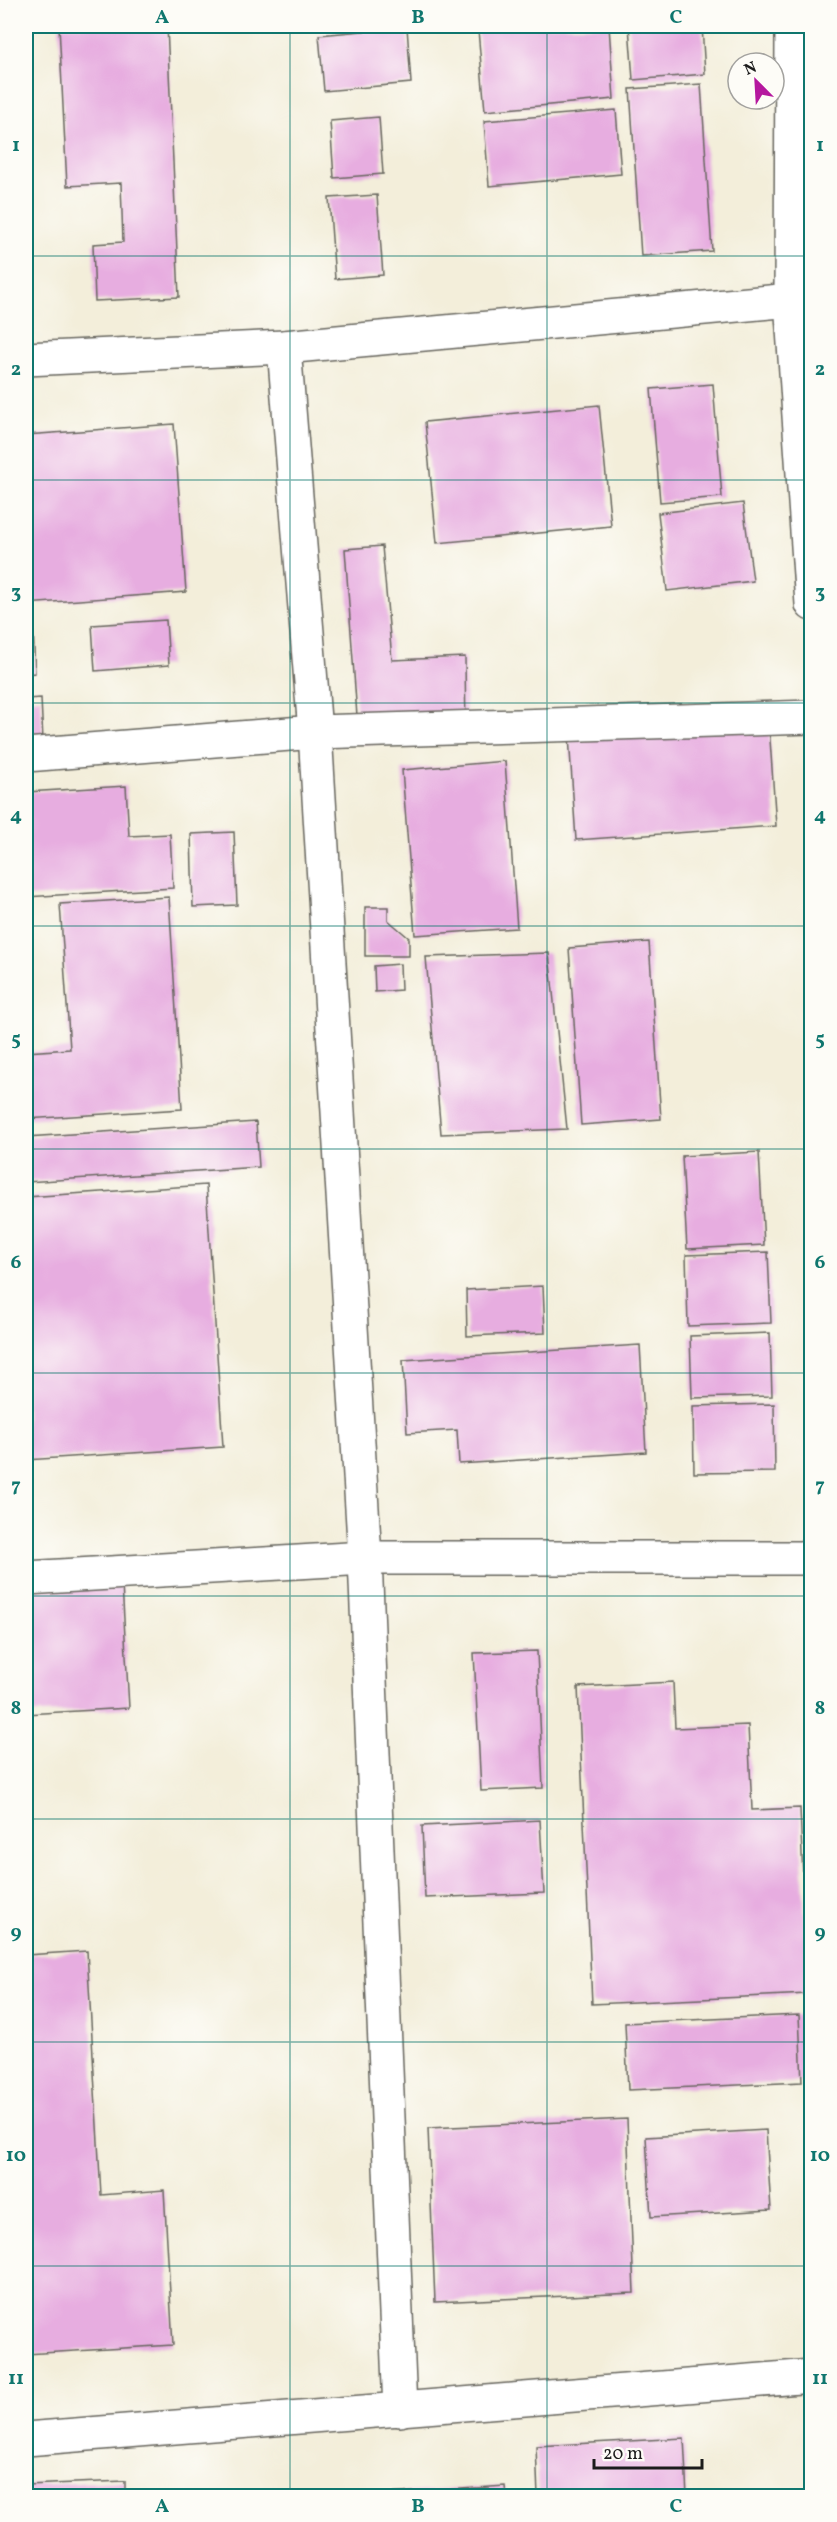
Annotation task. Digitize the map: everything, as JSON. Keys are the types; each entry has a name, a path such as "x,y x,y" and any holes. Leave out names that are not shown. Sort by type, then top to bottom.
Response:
{"street":[{"path":"792,26 791,300 812,604"},
{"path":"26,359 284,347 791,300"},
{"path":"284,347 315,732 364,1558 400,2410"},
{"path":"26,755 315,732 812,717"},
{"path":"26,1578 364,1558 812,1558"},
{"path":"26,2439 812,2376"}],"building":[{"path":"59,26 167,26 179,297 95,301 93,244 123,242 121,183 67,186"},
{"path":"538,26 609,26 614,99 485,111 478,30"},
{"path":"629,26 702,26 705,74 633,80"},
{"path":"407,27 411,83 324,91 319,35"},
{"path":"701,84 712,251 641,256 630,89"},
{"path":"616,110 621,174 489,186 484,121"},
{"path":"379,117 383,174 334,178 330,121"},
{"path":"377,195 383,275 335,279 329,198"},
{"path":"713,384 722,497 660,502 651,389"},
{"path":"599,405 611,526 437,543 425,422"},
{"path":"174,424 186,592 26,604 26,435"},
{"path":"743,503 753,581 667,591 658,513"},
{"path":"382,546 392,660 465,657 466,737 359,744 345,549"},
{"path":"166,620 169,665 95,671 92,625"},
{"path":"33,625 35,673 26,674 26,626"},
{"path":"41,698 43,741 26,742 26,699"},
{"path":"769,725 776,826 576,840 569,736"},
{"path":"505,761 517,928 415,935 402,770"},
{"path":"126,786 129,836 170,834 173,888 26,897 26,792"},
{"path":"234,832 237,905 193,907 191,834"},
{"path":"169,897 182,1109 26,1119 26,1052 70,1049 60,904"},
{"path":"365,907 388,907 388,920 409,938 409,956 365,956"},
{"path":"649,942 661,1119 581,1125 569,948"},
{"path":"549,953 567,1129 441,1134 426,957"},
{"path":"400,964 401,990 375,992 374,966"},
{"path":"256,1122 259,1167 26,1182 26,1137"},
{"path":"759,1152 764,1245 687,1249 682,1156"},
{"path":"206,1185 223,1447 26,1460 26,1197"},
{"path":"768,1252 771,1323 688,1326 686,1255"},
{"path":"543,1286 545,1333 467,1336 466,1290"},
{"path":"770,1333 772,1396 692,1398 690,1336"},
{"path":"640,1345 646,1452 459,1464 457,1430 407,1433 403,1360"},
{"path":"774,1404 775,1472 694,1473 693,1406"},
{"path":"122,1584 129,1708 26,1714 26,1590"},
{"path":"537,1651 543,1788 481,1791 474,1653"},
{"path":"673,1682 675,1728 748,1725 752,1810 800,1808 808,1994 592,2004 578,1687"},
{"path":"540,1820 544,1893 425,1898 422,1826"},
{"path":"87,1951 101,2195 164,2190 173,2345 26,2354 26,1955"},
{"path":"799,2015 802,2082 628,2090 625,2023"},
{"path":"627,2119 634,2293 435,2302 428,2128"},
{"path":"766,2130 771,2210 651,2217 646,2137"},
{"path":"684,2438 687,2496 538,2496 536,2446"},
{"path":"125,2481 125,2496 26,2496 26,2485"},
{"path":"505,2486 506,2496 371,2496 371,2495"}]}
